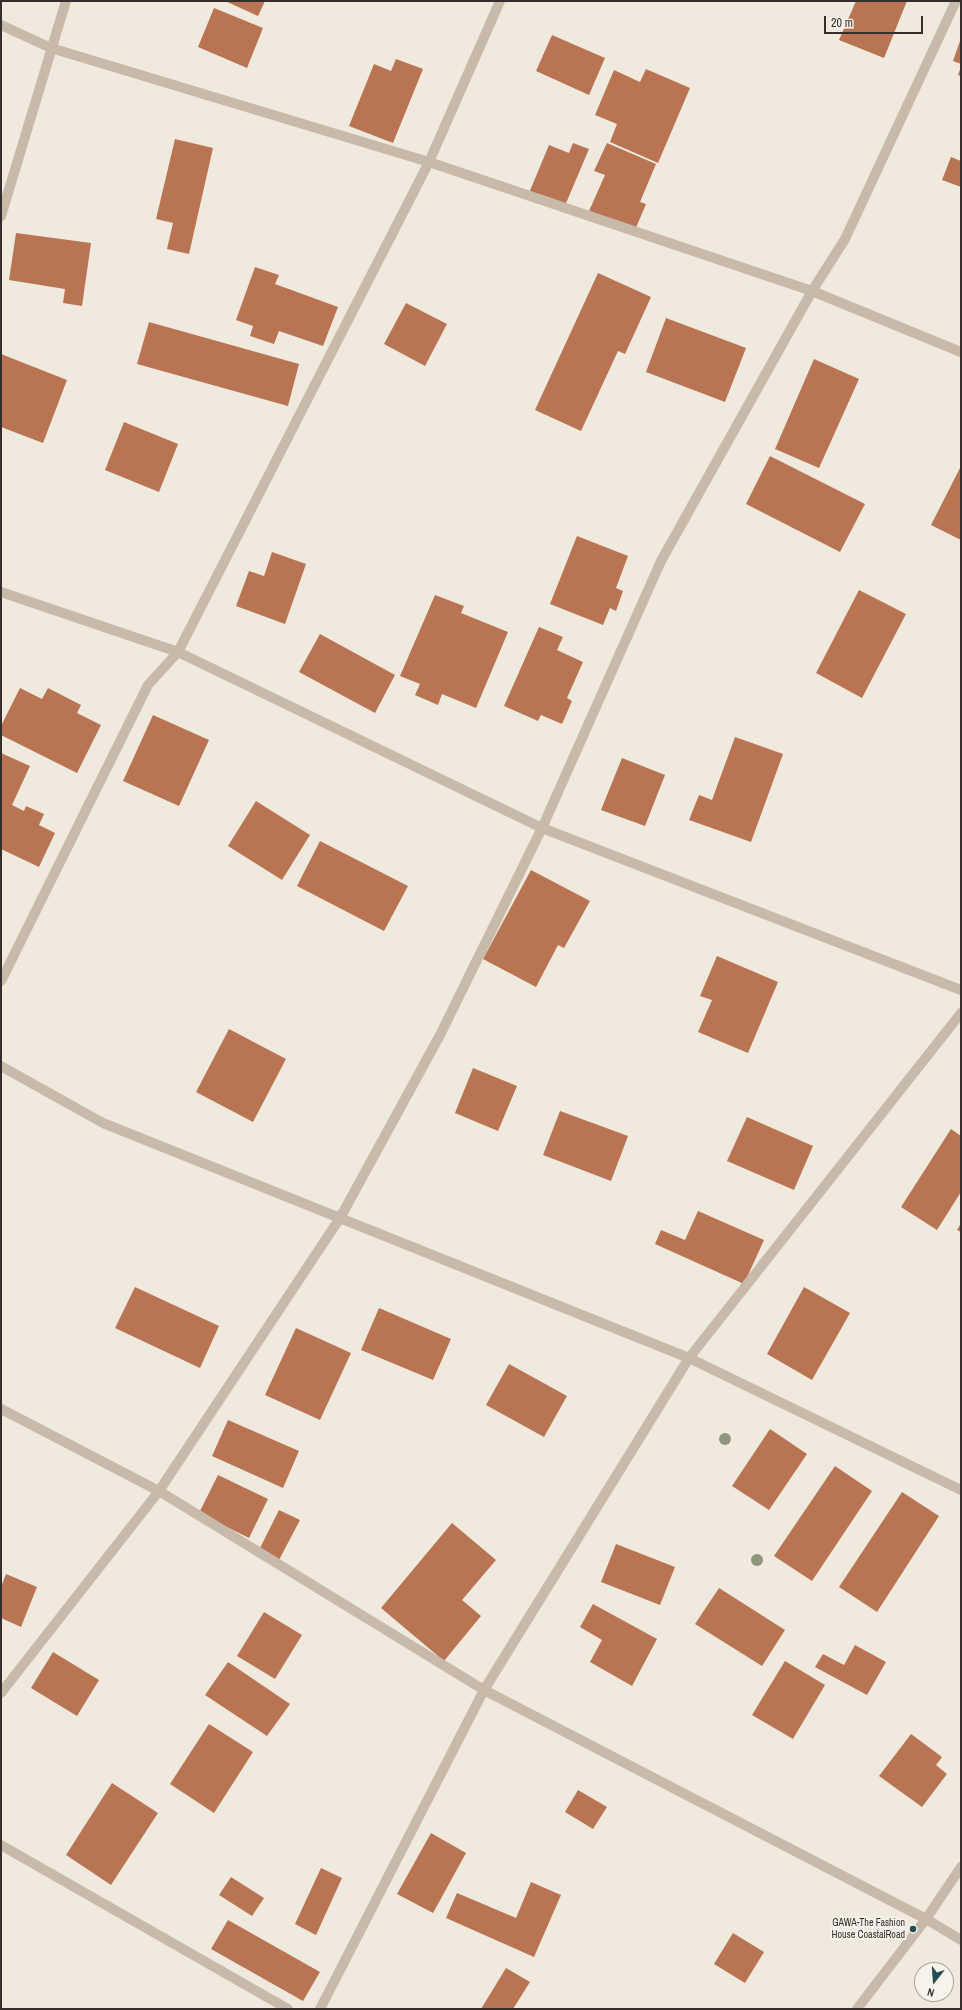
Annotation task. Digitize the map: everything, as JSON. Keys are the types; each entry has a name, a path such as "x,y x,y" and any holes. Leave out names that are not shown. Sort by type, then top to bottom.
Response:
{"street":[{"path":"1,216 66,1"},
{"path":"1,981 148,685 178,652 429,162 500,1"},
{"path":"1,1693 160,1492 340,1218 440,1034 542,828 661,560 812,291 846,239 956,1"},
{"path":"1,25 51,48 429,162 812,291 961,352"},
{"path":"1,592 178,652 542,828 961,990"},
{"path":"320,2009 484,1690 689,1358 961,1013"},
{"path":"1,1066 103,1123 689,1358 961,1490"},
{"path":"1,1409 160,1492 484,1690 926,1919 961,1940"},
{"path":"1,1846 288,2009"},
{"path":"857,2009 926,1919 961,1867"}],"building":[{"path":"225,1 265,1 258,16"},
{"path":"856,1 907,1 884,58 839,40"},
{"path":"214,8 263,28 247,68 198,47"},
{"path":"552,35 605,58 589,95 536,71"},
{"path":"961,38 961,64 953,61"},
{"path":"396,59 423,69 393,143 349,126 374,64 391,71"},
{"path":"961,67 961,76 958,75"},
{"path":"646,69 690,88 658,163 610,142 617,124 595,115 614,70 640,82"},
{"path":"175,139 213,148 189,254 167,249 173,223 156,219"},
{"path":"573,143 589,149 564,208 529,193 549,145 569,153"},
{"path":"607,143 656,164 640,202 646,204 635,230 589,211 605,175 594,171"},
{"path":"951,157 961,161 961,187 942,180"},
{"path":"16,233 91,243 82,306 63,303 65,289 9,280"},
{"path":"255,267 279,275 275,284 338,307 323,346 279,331 274,344 250,336 253,326 236,320"},
{"path":"598,273 651,297 625,354 618,351 581,431 535,410"},
{"path":"406,303 447,324 425,366 384,344"},
{"path":"666,318 746,348 725,402 646,372"},
{"path":"149,322 299,364 288,406 137,364"},
{"path":"1,354 67,380 43,443 1,427"},
{"path":"814,359 859,379 819,468 775,449"},
{"path":"124,422 178,444 159,492 105,470"},
{"path":"770,456 865,504 840,552 746,504"},
{"path":"961,466 961,540 931,525"},
{"path":"577,536 628,556 616,588 623,591 616,611 610,608 603,625 550,604"},
{"path":"272,552 306,564 285,624 236,606 249,571 264,576"},
{"path":"859,590 906,614 862,698 816,673"},
{"path":"435,595 464,606 461,613 508,632 476,708 442,694 438,705 415,695 420,684 400,676"},
{"path":"539,627 563,637 557,650 583,662 567,698 572,701 562,724 541,715 538,721 504,706"},
{"path":"320,634 395,675 375,713 299,672"},
{"path":"20,688 42,699 48,688 81,705 77,713 101,725 77,773 1,735 1,726"},
{"path":"153,715 209,740 179,806 123,781"},
{"path":"735,737 783,754 751,842 689,820 699,795 712,800"},
{"path":"1,753 30,766 12,805 24,811 26,806 44,814 39,825 55,833 39,867 1,849"},
{"path":"622,758 665,775 645,826 601,810"},
{"path":"256,801 310,835 282,880 228,846"},
{"path":"320,841 408,886 384,931 297,886"},
{"path":"531,870 590,901 564,948 558,945 536,987 483,959"},
{"path":"717,956 778,982 748,1053 698,1032 712,1000 700,996"},
{"path":"229,1029 286,1059 253,1122 196,1092"},
{"path":"473,1068 517,1086 498,1131 455,1113"},
{"path":"560,1111 628,1136 611,1181 543,1155"},
{"path":"747,1117 813,1146 794,1190 727,1161"},
{"path":"951,1129 961,1136 961,1192 937,1230 901,1207"},
{"path":"698,1211 764,1240 744,1284 655,1244 661,1230 685,1240"},
{"path":"961,1223 961,1232 957,1230"},
{"path":"135,1287 219,1326 200,1368 115,1328"},
{"path":"804,1287 850,1313 812,1380 767,1354"},
{"path":"379,1308 451,1339 433,1380 361,1350"},
{"path":"296,1328 351,1353 320,1420 265,1395"},
{"path":"509,1364 567,1396 544,1437 486,1405"},
{"path":"228,1420 299,1451 283,1488 212,1456"},
{"path":"770,1429 807,1454 769,1510 732,1486"},
{"path":"835,1466 872,1491 812,1581 774,1556"},
{"path":"218,1475 268,1499 249,1538 199,1513"},
{"path":"902,1492 939,1516 877,1612 839,1587"},
{"path":"279,1510 300,1520 279,1560 259,1550"},
{"path":"452,1523 496,1560 462,1600 481,1616 444,1661 381,1608"},
{"path":"616,1544 675,1567 660,1605 601,1582"},
{"path":"6,1574 37,1587 21,1627 1,1618 1,1587"},
{"path":"719,1588 785,1630 762,1666 695,1624"},
{"path":"593,1604 657,1639 632,1686 590,1662 602,1640 580,1627"},
{"path":"264,1612 302,1635 275,1679 237,1656"},
{"path":"855,1645 886,1662 867,1695 815,1667 823,1654 844,1665"},
{"path":"53,1652 99,1680 77,1716 31,1688"},
{"path":"785,1661 825,1685 793,1739 752,1715"},
{"path":"228,1662 290,1704 267,1736 205,1695"},
{"path":"209,1724 253,1752 214,1813 170,1784"},
{"path":"911,1734 942,1757 936,1765 947,1774 922,1807 879,1776"},
{"path":"112,1783 158,1813 111,1885 66,1855"},
{"path":"578,1790 607,1807 593,1829 565,1812"},
{"path":"431,1833 466,1853 433,1913 397,1894"},
{"path":"321,1868 342,1878 316,1935 295,1924"},
{"path":"231,1877 264,1898 252,1916 219,1895"},
{"path":"531,1882 561,1895 534,1957 446,1918 457,1893 516,1918"},
{"path":"228,1920 320,1972 303,2001 211,1949"},
{"path":"733,1933 764,1952 745,1983 714,1964"},
{"path":"506,1968 530,1982 513,2009 481,2009"}],"place":[{"name":"GAWA-The Fashion House CoastalRoad","path":"913,1929"}]}
